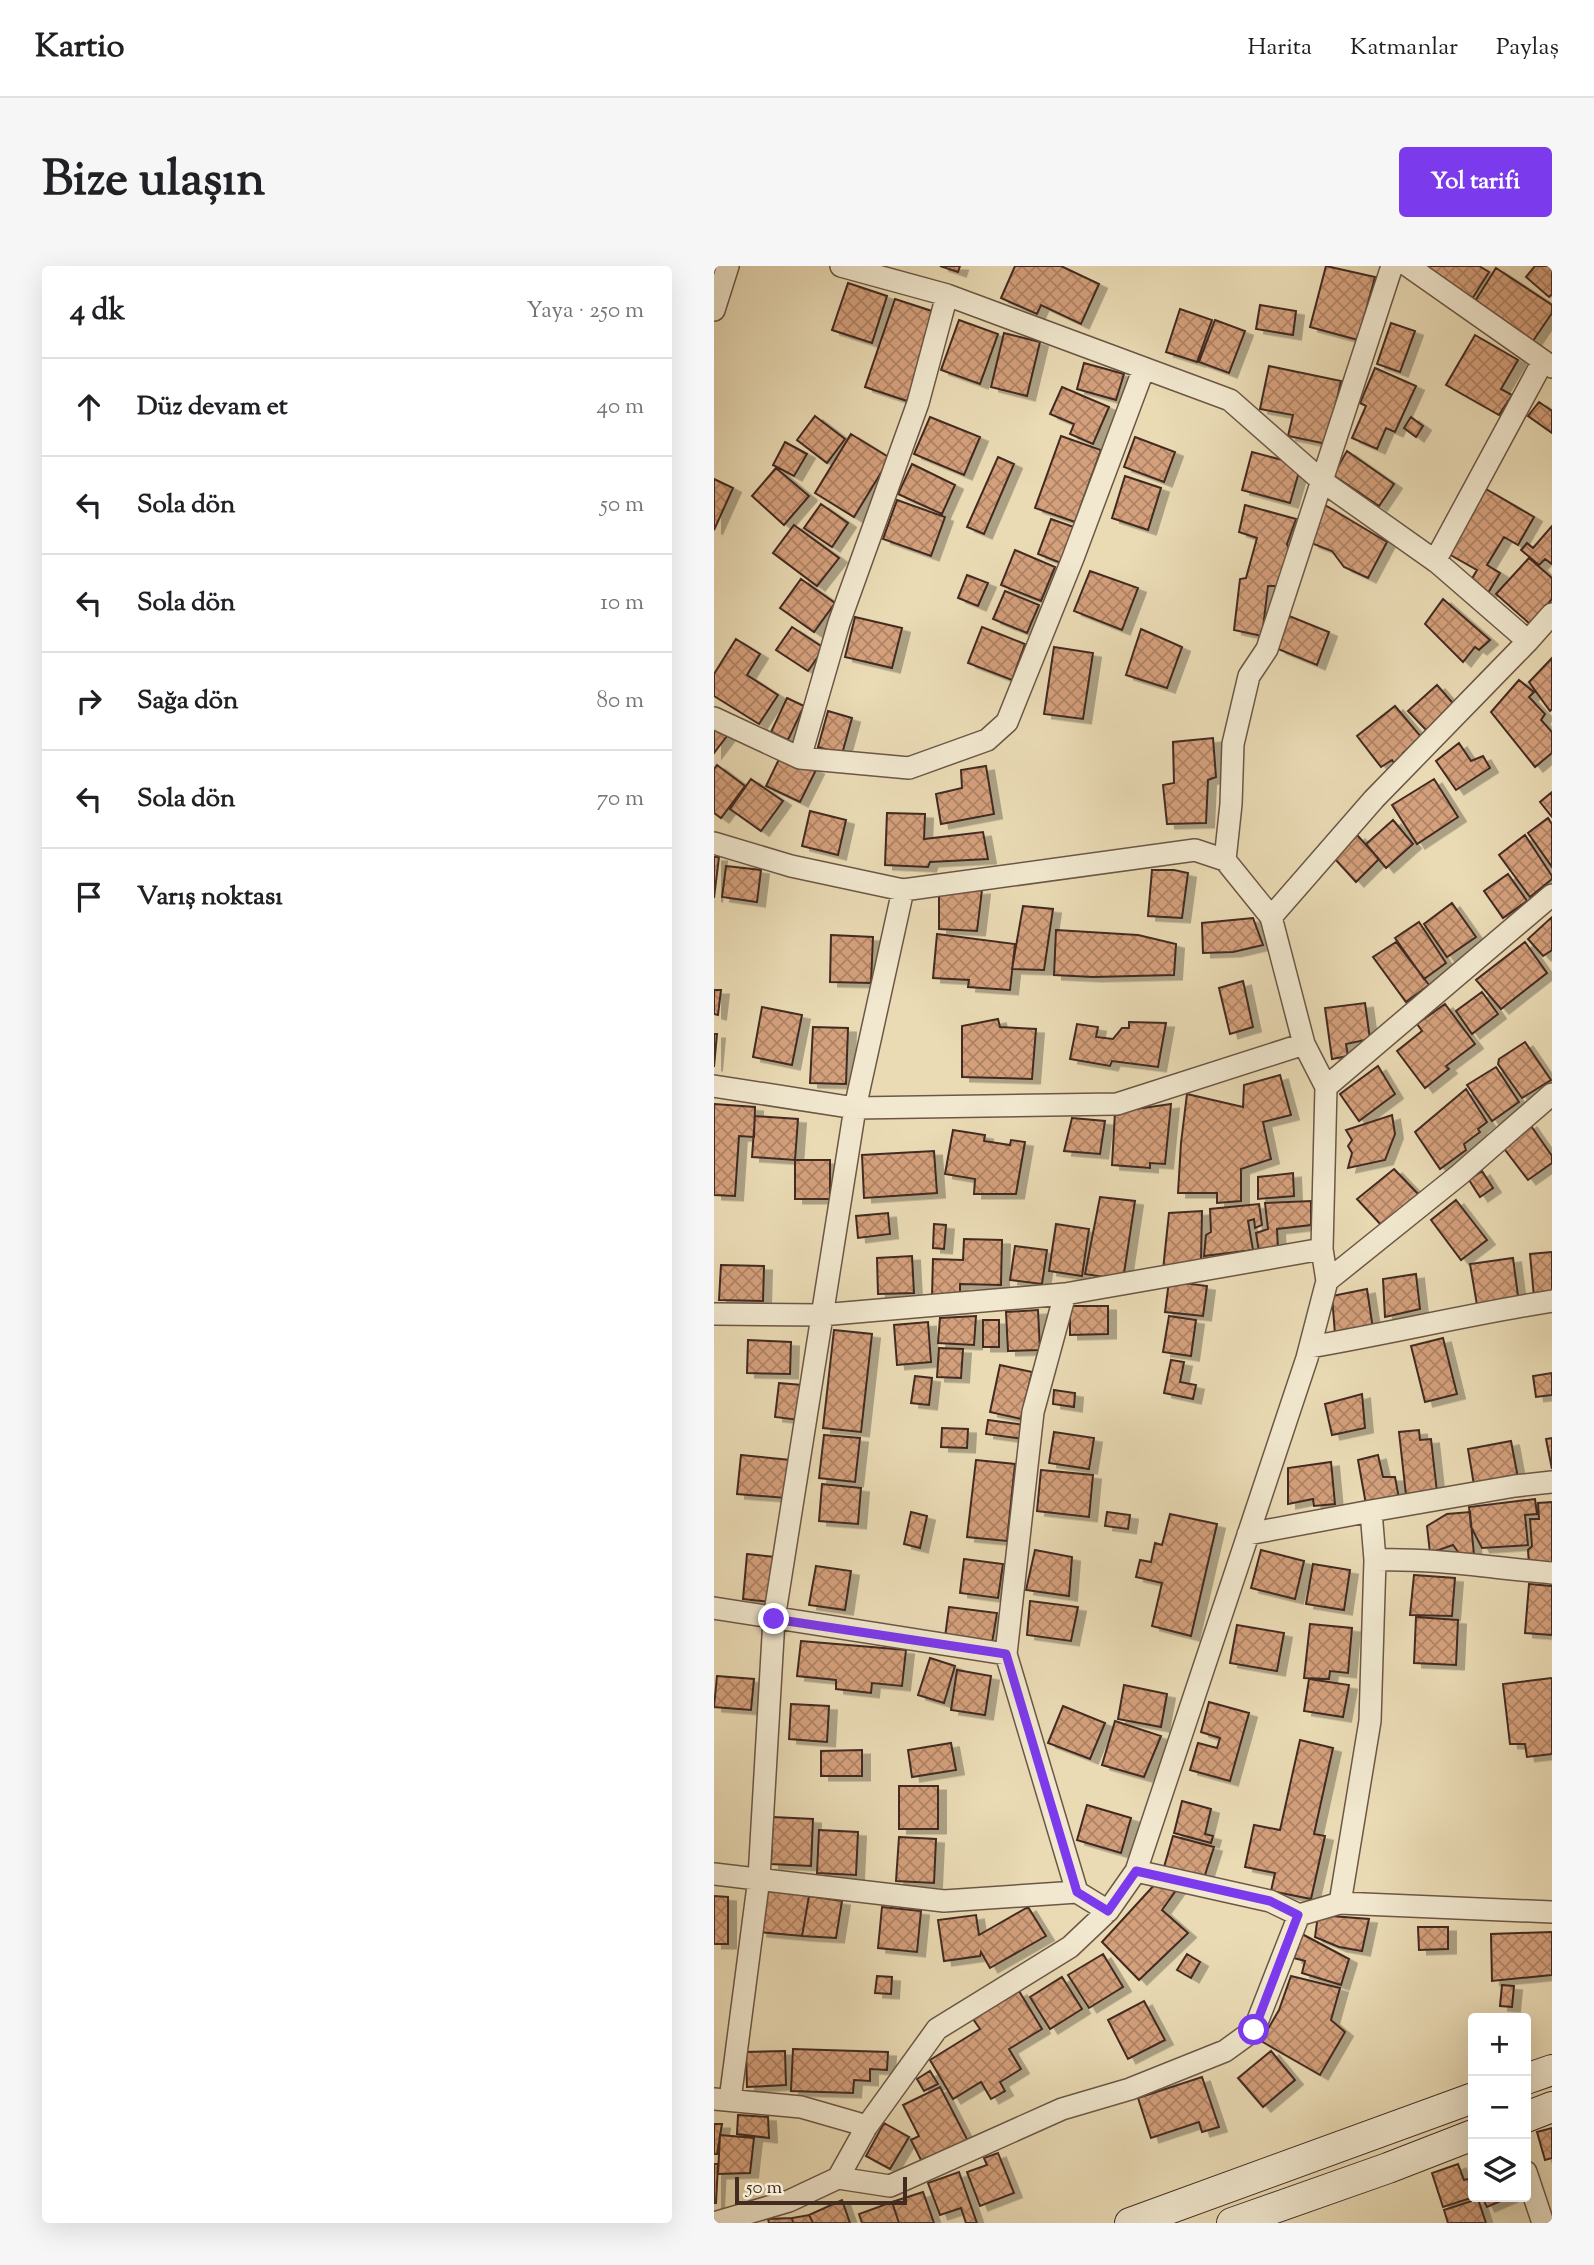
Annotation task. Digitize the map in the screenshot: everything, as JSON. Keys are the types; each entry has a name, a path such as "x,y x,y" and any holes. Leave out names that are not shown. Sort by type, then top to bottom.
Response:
{"main road":[{"path":"1531,2077 1552,2070"},
{"path":"1130,2223 1468,2100"},
{"path":"1531,2115 1552,2108"},
{"path":"1232,2223 1468,2138"}],"street":[{"path":"714,310 727,266"},
{"path":"841,266 947,295 1230,400 1322,481 1435,561 1528,641"},
{"path":"1225,860 1231,804 1233,744 1248,676 1267,649 1392,266"},
{"path":"1408,266 1548,364 1435,561"},
{"path":"800,758 839,623 918,403 947,295"},
{"path":"714,718 800,758 909,768 987,740 1007,722 1073,558 1143,368"},
{"path":"1271,917 1374,799 1552,614"},
{"path":"714,843 791,866 903,890 1195,850 1225,860 1271,917 1304,1044 1326,1087 1322,1249 1327,1281 1310,1347 1136,1871 1108,1911 1070,1947 937,2029 867,2126 838,2178"},
{"path":"867,2126 801,2107 722,2099 759,1878 774,1619 855,1108 903,890"},
{"path":"1326,1087 1552,895"},
{"path":"714,1086 855,1108 1117,1104 1304,1044"},
{"path":"1327,1281 1459,1175 1552,1094"},
{"path":"714,1314 821,1315 1065,1294 1322,1249"},
{"path":"1065,1294 1033,1412 1006,1654 1077,1892"},
{"path":"1310,1347 1389,1333 1474,1313 1552,1301"},
{"path":"1248,1534 1515,1486 1552,1482"},
{"path":"1340,1903 1370,1721 1375,1560 1371,1511"},
{"path":"1375,1560 1454,1562 1552,1573"},
{"path":"714,1608 1006,1654"},
{"path":"1136,1871 1270,1901 1298,1915 1340,1903 1552,1912"},
{"path":"714,1874 944,1901 1077,1892 1108,1911"},
{"path":"714,2223 789,2201 838,2178 890,2186 1062,2109 1130,2089 1225,2051 1254,2030 1298,1915"},
{"path":"1531,2187 1543,2223"}],"building":[{"path":"940,266 960,266 958,272"},
{"path":"1015,266 1061,266 1099,284 1081,324 1041,305 1037,314 1001,298"},
{"path":"1326,266 1375,277 1358,340 1310,327"},
{"path":"1418,266 1479,266 1489,272 1472,299"},
{"path":"1535,266 1552,266 1552,294 1549,297 1526,277"},
{"path":"1496,268 1552,305 1552,313 1533,341 1474,303"},
{"path":"848,283 887,296 872,343 832,330"},
{"path":"895,299 938,313 907,401 865,387"},
{"path":"1260,305 1296,311 1293,335 1256,329"},
{"path":"1180,309 1212,320 1197,362 1166,352"},
{"path":"959,320 998,334 980,384 941,370"},
{"path":"1215,320 1245,331 1229,373 1199,362"},
{"path":"1391,323 1415,331 1400,372 1377,364"},
{"path":"1004,333 1040,342 1027,396 991,387"},
{"path":"1475,335 1518,360 1501,389 1512,395 1499,415 1446,385"},
{"path":"1084,363 1124,374 1116,400 1077,389"},
{"path":"1269,366 1341,381 1327,444 1288,436 1293,415 1260,409"},
{"path":"1375,368 1416,386 1395,432 1386,428 1377,449 1352,438 1366,406 1360,403"},
{"path":"1062,387 1109,407 1093,444 1070,434 1074,424 1050,414"},
{"path":"1539,402 1552,411 1552,433 1528,416"},
{"path":"815,416 845,439 827,463 797,440"},
{"path":"930,417 980,437 964,475 914,454"},
{"path":"1411,417 1423,426 1416,437 1404,428"},
{"path":"851,434 890,458 854,517 815,493"},
{"path":"1061,436 1101,450 1075,522 1035,508"},
{"path":"1135,437 1175,452 1164,482 1124,467"},
{"path":"785,442 807,454 794,476 773,465"},
{"path":"1347,451 1394,484 1379,506 1333,475"},
{"path":"1252,452 1301,465 1290,503 1242,490"},
{"path":"998,457 1014,464 984,534 967,527"},
{"path":"912,464 955,485 942,514 898,494"},
{"path":"776,468 809,496 784,525 752,496"},
{"path":"1125,476 1161,488 1148,530 1112,518"},
{"path":"714,479 733,488 714,530"},
{"path":"1486,489 1534,517 1518,545 1504,537 1487,565 1500,573 1488,593 1470,582 1477,570 1447,553"},
{"path":"897,500 945,517 931,556 883,539"},
{"path":"821,504 848,523 832,547 804,528"},
{"path":"1245,505 1296,519 1277,586 1268,586 1262,636 1234,630 1240,579 1246,578 1257,538 1239,532"},
{"path":"1325,505 1387,542 1368,578 1344,567 1332,551 1311,543"},
{"path":"1051,519 1074,527 1061,563 1038,554"},
{"path":"794,525 839,558 817,586 773,553"},
{"path":"1552,526 1552,564 1545,559 1539,565 1521,550 1527,543 1533,548"},
{"path":"1015,550 1055,567 1041,601 1001,585"},
{"path":"1529,558 1552,578 1552,599 1530,624 1496,594"},
{"path":"1090,571 1138,588 1122,630 1074,611"},
{"path":"967,575 988,583 978,606 958,598"},
{"path":"801,579 835,603 814,632 780,608"},
{"path":"1005,591 1039,605 1027,633 993,619"},
{"path":"1443,599 1490,640 1479,650 1475,647 1463,662 1425,624"},
{"path":"1289,616 1329,632 1317,665 1278,649"},
{"path":"855,617 902,628 892,668 845,657"},
{"path":"792,627 824,648 808,671 776,650"},
{"path":"982,627 1025,644 1012,680 968,663"},
{"path":"1141,629 1182,647 1167,688 1126,675"},
{"path":"736,639 760,654 747,675 778,695 759,724 714,696 714,674"},
{"path":"1054,647 1093,653 1083,719 1044,714"},
{"path":"1552,658 1552,709 1550,711 1529,682"},
{"path":"1519,680 1534,692 1529,697 1545,714 1541,720 1552,732 1552,753 1535,767 1491,712"},
{"path":"1437,685 1457,708 1429,733 1408,711"},
{"path":"787,698 804,706 788,740 771,732"},
{"path":"1395,706 1422,738 1394,763 1392,760 1381,767 1357,736"},
{"path":"828,711 852,718 842,754 818,747"},
{"path":"714,726 727,736 714,753"},
{"path":"1213,738 1216,777 1208,780 1206,823 1167,824 1163,785 1174,783 1173,742"},
{"path":"1459,743 1471,761 1483,756 1490,768 1456,790 1436,761"},
{"path":"782,753 816,770 800,802 766,786"},
{"path":"717,765 745,786 721,818 714,813 714,769"},
{"path":"986,766 994,814 941,824 936,794 962,788 961,770"},
{"path":"751,779 783,801 761,831 730,809"},
{"path":"1434,779 1458,817 1417,844 1392,805"},
{"path":"1552,792 1552,817 1540,802"},
{"path":"810,811 846,820 838,855 802,846"},
{"path":"887,813 925,814 924,839 983,832 988,859 930,862 928,867 885,865"},
{"path":"1548,818 1552,824 1552,867 1528,833"},
{"path":"1393,820 1413,844 1386,868 1366,844"},
{"path":"1357,835 1379,859 1356,882 1335,859"},
{"path":"1525,835 1552,876 1552,879 1530,897 1499,855"},
{"path":"714,857 719,857 714,898"},
{"path":"726,866 761,870 757,902 722,897"},
{"path":"1152,870 1188,873 1182,918 1148,916"},
{"path":"1508,874 1527,901 1503,918 1484,891"},
{"path":"982,890 977,931 939,929 939,893"},
{"path":"1452,903 1476,937 1447,957 1424,924"},
{"path":"1023,906 1053,909 1044,970 1012,969"},
{"path":"1552,917 1552,950 1543,956 1528,939"},
{"path":"1253,918 1263,945 1233,952 1203,953 1202,923"},
{"path":"1419,922 1446,963 1424,979 1395,938"},
{"path":"1056,930 1138,935 1176,944 1174,975 1054,975"},
{"path":"937,934 1015,944 1010,990 968,987 969,980 933,978"},
{"path":"831,935 873,937 871,983 830,982"},
{"path":"1396,942 1429,985 1406,1002 1373,957"},
{"path":"1525,942 1547,973 1501,1009 1476,980"},
{"path":"1243,981 1253,1027 1230,1034 1219,988"},
{"path":"714,990 721,990 718,1015 714,1014"},
{"path":"1482,992 1498,1014 1472,1034 1456,1011"},
{"path":"1365,1003 1370,1039 1346,1044 1348,1056 1332,1059 1325,1008"},
{"path":"1445,1004 1475,1044 1446,1066 1449,1069 1425,1088 1397,1051 1422,1031 1417,1024"},
{"path":"762,1007 802,1015 792,1065 753,1057"},
{"path":"998,1019 1000,1027 1036,1029 1032,1079 962,1077 962,1026"},
{"path":"1129,1022 1166,1023 1158,1067 1112,1061 1110,1066 1070,1059 1077,1024 1098,1027 1096,1037 1113,1039 1122,1028 1129,1028"},
{"path":"813,1027 848,1028 846,1084 810,1083"},
{"path":"714,1034 717,1034 714,1067"},
{"path":"1525,1042 1551,1080 1522,1098 1498,1064 1499,1059"},
{"path":"1378,1066 1395,1094 1359,1121 1340,1094"},
{"path":"1496,1067 1519,1102 1492,1121 1467,1085"},
{"path":"1280,1075 1291,1115 1263,1122 1271,1159 1241,1169 1241,1201 1217,1203 1217,1193 1178,1193 1187,1094 1243,1107 1244,1085"},
{"path":"1466,1089 1487,1122 1478,1129 1480,1132 1464,1144 1466,1150 1440,1169 1415,1132"},
{"path":"714,1104 755,1107 754,1137 739,1136 735,1196 714,1195"},
{"path":"1171,1104 1165,1164 1150,1163 1150,1168 1112,1165 1115,1112"},
{"path":"1392,1115 1395,1134 1385,1160 1348,1168 1352,1153 1348,1146 1352,1140 1346,1130"},
{"path":"755,1116 798,1119 795,1160 752,1157"},
{"path":"1072,1118 1105,1121 1100,1154 1064,1151"},
{"path":"1529,1123 1552,1156 1552,1163 1528,1180 1502,1146"},
{"path":"953,1130 985,1135 984,1141 1010,1145 1011,1140 1025,1142 1016,1194 974,1194 975,1179 945,1174"},
{"path":"934,1151 937,1193 864,1198 862,1155"},
{"path":"795,1160 830,1160 830,1199 795,1199"},
{"path":"1394,1169 1421,1197 1384,1228 1357,1199"},
{"path":"1482,1171 1493,1188 1480,1197 1469,1180"},
{"path":"1293,1173 1294,1196 1258,1199 1258,1177"},
{"path":"1100,1197 1135,1201 1123,1280 1085,1274"},
{"path":"1456,1200 1487,1240 1461,1260 1431,1220"},
{"path":"1311,1201 1311,1225 1277,1229 1278,1249 1259,1252 1256,1233 1268,1229 1265,1203"},
{"path":"1259,1204 1262,1225 1255,1228 1254,1219 1248,1221 1253,1250 1204,1256 1206,1235 1211,1232 1210,1209"},
{"path":"1202,1211 1201,1261 1163,1270 1169,1213"},
{"path":"888,1213 890,1234 858,1238 856,1216"},
{"path":"934,1224 946,1225 944,1249 933,1248"},
{"path":"1056,1224 1089,1229 1082,1276 1049,1271"},
{"path":"964,1239 1002,1240 1001,1285 960,1284 960,1297 932,1297 933,1259 963,1260"},
{"path":"1015,1246 1047,1250 1042,1284 1010,1280"},
{"path":"1552,1252 1552,1294 1534,1297 1530,1254"},
{"path":"912,1256 914,1293 878,1294 877,1258"},
{"path":"1513,1258 1518,1296 1477,1305 1470,1264"},
{"path":"721,1265 764,1266 763,1301 719,1300"},
{"path":"1416,1274 1420,1309 1385,1317 1383,1279"},
{"path":"1169,1281 1207,1286 1203,1316 1165,1312"},
{"path":"1367,1289 1373,1329 1335,1334 1332,1296"},
{"path":"1070,1306 1108,1306 1108,1334 1070,1335"},
{"path":"1038,1310 1040,1350 1008,1351 1006,1312"},
{"path":"976,1316 974,1345 938,1343 940,1318"},
{"path":"1169,1316 1196,1320 1191,1356 1163,1352"},
{"path":"983,1320 999,1320 999,1347 983,1347"},
{"path":"928,1322 931,1362 897,1365 894,1325"},
{"path":"834,1330 872,1334 861,1432 823,1428"},
{"path":"1443,1338 1457,1394 1425,1402 1411,1346"},
{"path":"748,1340 791,1342 790,1374 747,1373"},
{"path":"939,1348 963,1349 961,1378 937,1377"},
{"path":"1171,1360 1184,1362 1180,1382 1196,1385 1193,1399 1164,1393"},
{"path":"1000,1365 1032,1372 1021,1419 990,1412"},
{"path":"1552,1373 1552,1395 1536,1397 1533,1376"},
{"path":"915,1376 932,1378 929,1405 911,1403"},
{"path":"779,1383 802,1385 799,1420 775,1417"},
{"path":"1054,1390 1075,1393 1074,1407 1053,1404"},
{"path":"1362,1394 1365,1428 1332,1435 1325,1404"},
{"path":"988,1420 1025,1425 1023,1439 986,1434"},
{"path":"942,1428 968,1429 967,1448 941,1447"},
{"path":"1419,1430 1420,1440 1431,1439 1437,1492 1406,1495 1399,1432"},
{"path":"1054,1432 1094,1438 1089,1469 1049,1463"},
{"path":"824,1435 860,1438 855,1482 819,1478"},
{"path":"1552,1438 1552,1469 1546,1439"},
{"path":"1511,1441 1518,1478 1474,1485 1468,1449"},
{"path":"741,1455 790,1460 786,1498 737,1494"},
{"path":"1378,1455 1383,1477 1395,1477 1400,1504 1367,1510 1358,1460"},
{"path":"976,1460 1015,1464 1007,1541 967,1537"},
{"path":"1331,1462 1335,1504 1314,1506 1313,1499 1288,1504 1288,1468"},
{"path":"1041,1470 1093,1475 1089,1517 1037,1511"},
{"path":"822,1484 861,1488 858,1524 819,1521"},
{"path":"1535,1499 1537,1514 1525,1515 1528,1545 1482,1548 1471,1527 1469,1507"},
{"path":"1552,1502 1552,1562 1529,1565 1528,1550 1532,1546 1530,1519 1539,1519 1538,1503"},
{"path":"911,1512 927,1516 920,1548 904,1544"},
{"path":"1107,1512 1130,1515 1128,1529 1105,1526"},
{"path":"1470,1512 1474,1555 1461,1556 1453,1545 1430,1553 1427,1526 1447,1514"},
{"path":"1170,1514 1217,1524 1191,1636 1152,1626 1162,1583 1136,1577 1140,1560 1151,1562 1155,1543 1162,1545"},
{"path":"1035,1550 1072,1557 1069,1596 1026,1590"},
{"path":"1261,1550 1304,1561 1295,1599 1251,1588"},
{"path":"747,1554 775,1557 770,1602 743,1599"},
{"path":"964,1559 1003,1564 998,1598 960,1593"},
{"path":"1313,1564 1350,1570 1344,1610 1306,1604"},
{"path":"816,1566 851,1571 845,1610 809,1605"},
{"path":"1414,1575 1455,1578 1452,1616 1410,1615"},
{"path":"1529,1584 1552,1586 1552,1635 1525,1633"},
{"path":"1030,1601 1078,1607 1071,1641 1027,1635"},
{"path":"949,1607 997,1613 992,1643 945,1637"},
{"path":"1416,1617 1458,1620 1456,1665 1414,1663"},
{"path":"1310,1624 1352,1628 1348,1673 1330,1671 1329,1679 1304,1678"},
{"path":"1237,1625 1284,1633 1277,1671 1230,1663"},
{"path":"801,1641 906,1650 902,1686 872,1683 871,1693 836,1689 836,1680 797,1676"},
{"path":"930,1658 955,1666 944,1703 918,1695"},
{"path":"957,1670 991,1676 985,1715 951,1710"},
{"path":"717,1676 754,1679 751,1710 714,1707"},
{"path":"1552,1678 1552,1754 1527,1757 1525,1744 1510,1744 1503,1684"},
{"path":"1309,1679 1349,1685 1343,1717 1304,1711"},
{"path":"1124,1685 1167,1694 1161,1727 1118,1719"},
{"path":"1209,1702 1249,1713 1230,1781 1190,1770 1198,1743 1217,1748 1220,1738 1201,1732"},
{"path":"791,1704 829,1706 827,1742 789,1739"},
{"path":"1063,1706 1105,1723 1090,1759 1048,1743"},
{"path":"1115,1721 1161,1736 1144,1777 1102,1765"},
{"path":"1300,1740 1333,1748 1314,1834 1325,1836 1311,1899 1271,1891 1275,1873 1245,1867 1254,1825 1280,1830"},
{"path":"951,1743 956,1770 912,1777 908,1750"},
{"path":"862,1750 862,1776 821,1776 821,1751"},
{"path":"899,1786 938,1786 938,1829 899,1829"},
{"path":"1182,1801 1211,1809 1205,1834 1213,1836 1211,1843 1174,1833"},
{"path":"1087,1805 1131,1818 1121,1853 1077,1840"},
{"path":"773,1817 813,1819 811,1866 771,1864"},
{"path":"819,1830 858,1832 856,1875 817,1873"},
{"path":"1173,1836 1214,1847 1204,1878 1164,1867"},
{"path":"899,1837 936,1839 934,1883 896,1881"},
{"path":"1157,1882 1177,1889 1162,1910 1188,1933 1139,1980 1102,1942"},
{"path":"766,1889 809,1896 802,1936 759,1932"},
{"path":"714,1896 728,1897 728,1944 714,1944"},
{"path":"809,1896 842,1901 836,1938 802,1936"},
{"path":"882,1907 921,1911 917,1952 878,1948"},
{"path":"1028,1907 1046,1936 990,1968 981,1952 980,1956 944,1961 938,1920 976,1915 979,1935"},
{"path":"1318,1915 1369,1919 1362,1951 1339,1947 1315,1937"},
{"path":"1418,1927 1448,1927 1448,1949 1419,1950"},
{"path":"1552,1932 1552,1975 1492,1981 1491,1934"},
{"path":"1302,1934 1349,1959 1341,1985 1302,1973 1305,1961 1294,1958"},
{"path":"1103,1954 1123,1987 1089,2008 1068,1975"},
{"path":"1187,1954 1200,1962 1191,1978 1177,1970"},
{"path":"877,1976 892,1977 891,1994 875,1993"},
{"path":"1291,1976 1340,1988 1331,2020 1345,2032 1320,2075 1261,2041 1279,2010"},
{"path":"1062,1977 1082,2009 1050,2029 1030,1997"},
{"path":"1502,1985 1514,1986 1512,2007 1500,2006"},
{"path":"1019,1991 1042,2029 1009,2049 1021,2069 1000,2082 1005,2091 991,2099 981,2082 953,2099 930,2060 980,2029 973,2019"},
{"path":"1144,2001 1165,2040 1128,2059 1108,2020"},
{"path":"793,2049 888,2052 887,2070 870,2069 870,2081 854,2080 853,2093 791,2091"},
{"path":"785,2051 786,2085 747,2087 746,2052"},
{"path":"1271,2051 1295,2080 1263,2107 1238,2078"},
{"path":"930,2071 938,2084 924,2091 917,2079"},
{"path":"1202,2077 1219,2127 1202,2132 1199,2122 1151,2138 1138,2098"},
{"path":"940,2087 968,2141 923,2164 911,2140 919,2136 903,2105"},
{"path":"738,2115 768,2117 769,2138 737,2134"},
{"path":"884,2123 909,2137 890,2169 866,2156"},
{"path":"714,2124 722,2124 717,2154 714,2154"},
{"path":"1552,2128 1552,2158 1545,2160 1537,2132"},
{"path":"720,2135 754,2138 750,2173 718,2174"},
{"path":"998,2153 1014,2193 980,2206 967,2172 987,2165 984,2158"},
{"path":"714,2164 718,2164 716,2203 714,2203"},
{"path":"1458,2164 1464,2180 1468,2179 1468,2199 1443,2207 1432,2173"},
{"path":"959,2172 977,2223 966,2223 961,2208 940,2215 928,2183"},
{"path":"923,2192 934,2223 899,2223 892,2202"},
{"path":"842,2200 850,2223 813,2223 809,2215"},
{"path":"892,2202 899,2223 862,2223 859,2214"},
{"path":"1469,2202 1479,2202 1486,2223 1448,2223 1444,2210"},
{"path":"1484,2202 1498,2202 1487,2207"},
{"path":"809,2215 813,2223 793,2223 792,2218"},
{"path":"792,2218 793,2223 769,2223 768,2219"}],"route":[{"path":"774,1619 1006,1654 1077,1892 1108,1911 1136,1871 1270,1901 1298,1915 1254,2030"}]}
